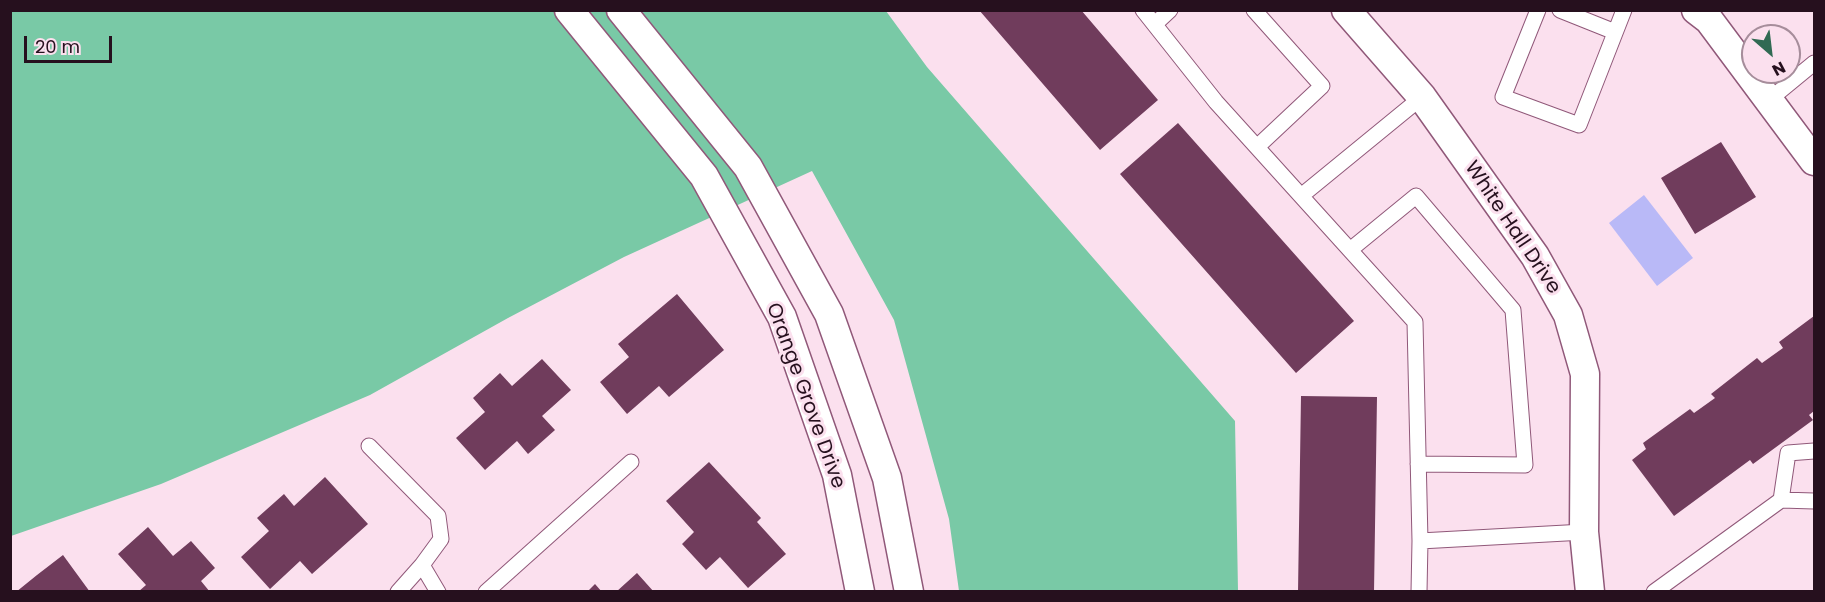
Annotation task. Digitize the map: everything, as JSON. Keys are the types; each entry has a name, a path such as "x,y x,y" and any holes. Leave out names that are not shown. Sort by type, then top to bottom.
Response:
{"street":[{"name":"Orange Grove Drive","path":"569,10 704,176 782,317 837,476 860,591"},
{"path":"621,10 748,167 829,314 887,478 909,591"},
{"name":"White Hall Drive","path":"1346,10 1422,97 1535,256 1568,315 1585,374 1584,532 1590,591"},
{"path":"1696,10 1709,20 1815,161"}],"lane":[{"path":"1143,10 1216,102 1415,322 1419,591"},
{"path":"1155,24 1170,10"},
{"path":"1254,10 1322,86 1257,147"},
{"path":"1538,10 1503,97 1579,125 1624,10"},
{"path":"1560,10 1615,32"},
{"path":"1769,100 1815,63"},
{"path":"1301,196 1422,97"},
{"path":"1350,250 1416,196 1513,310 1525,465 1418,464"},
{"path":"369,446 438,516 441,539 422,565 398,591"},
{"path":"1781,500 1788,453 1815,451"},
{"path":"486,591 631,462"},
{"path":"1654,591 1781,500 1815,501"},
{"path":"1420,541 1584,532"},
{"path":"422,565 438,591"}],"green space":[{"path":"10,11 886,11 927,67 1235,421 1238,591 959,591 949,519 894,320 812,171 624,257 370,395 161,484 11,536"}],"water":[{"path":"1644,195 1693,258 1657,286 1609,223"}],"building":[{"path":"979,10 1081,10 1158,100 1100,150"},
{"path":"1178,123 1354,321 1296,373 1120,174"},
{"path":"1721,142 1756,197 1695,234 1661,178"},
{"path":"677,294 724,350 669,397 659,386 627,414 600,382 629,357 618,344"},
{"path":"1814,316 1814,411 1809,415 1813,420 1753,464 1750,460 1674,516 1632,460 1646,449 1643,443 1690,409 1694,413 1715,398 1711,394 1757,358 1762,363 1783,348 1779,342"},
{"path":"542,359 571,390 542,416 555,430 528,454 517,441 485,470 456,438 485,412 473,398 500,373 512,386"},
{"path":"1301,396 1377,397 1374,592 1298,592"},
{"path":"709,462 761,518 757,522 786,554 748,588 720,557 706,570 682,544 694,532 666,501"},
{"path":"325,477 368,524 312,574 300,561 270,589 241,557 269,531 257,518 284,494 294,506"},
{"path":"148,527 173,556 191,541 215,568 201,581 210,592 138,592 146,585 118,554"},
{"path":"63,555 90,592 16,592 37,575"},
{"path":"637,573 654,592 616,592"},
{"path":"595,584 602,592 587,592"}]}
